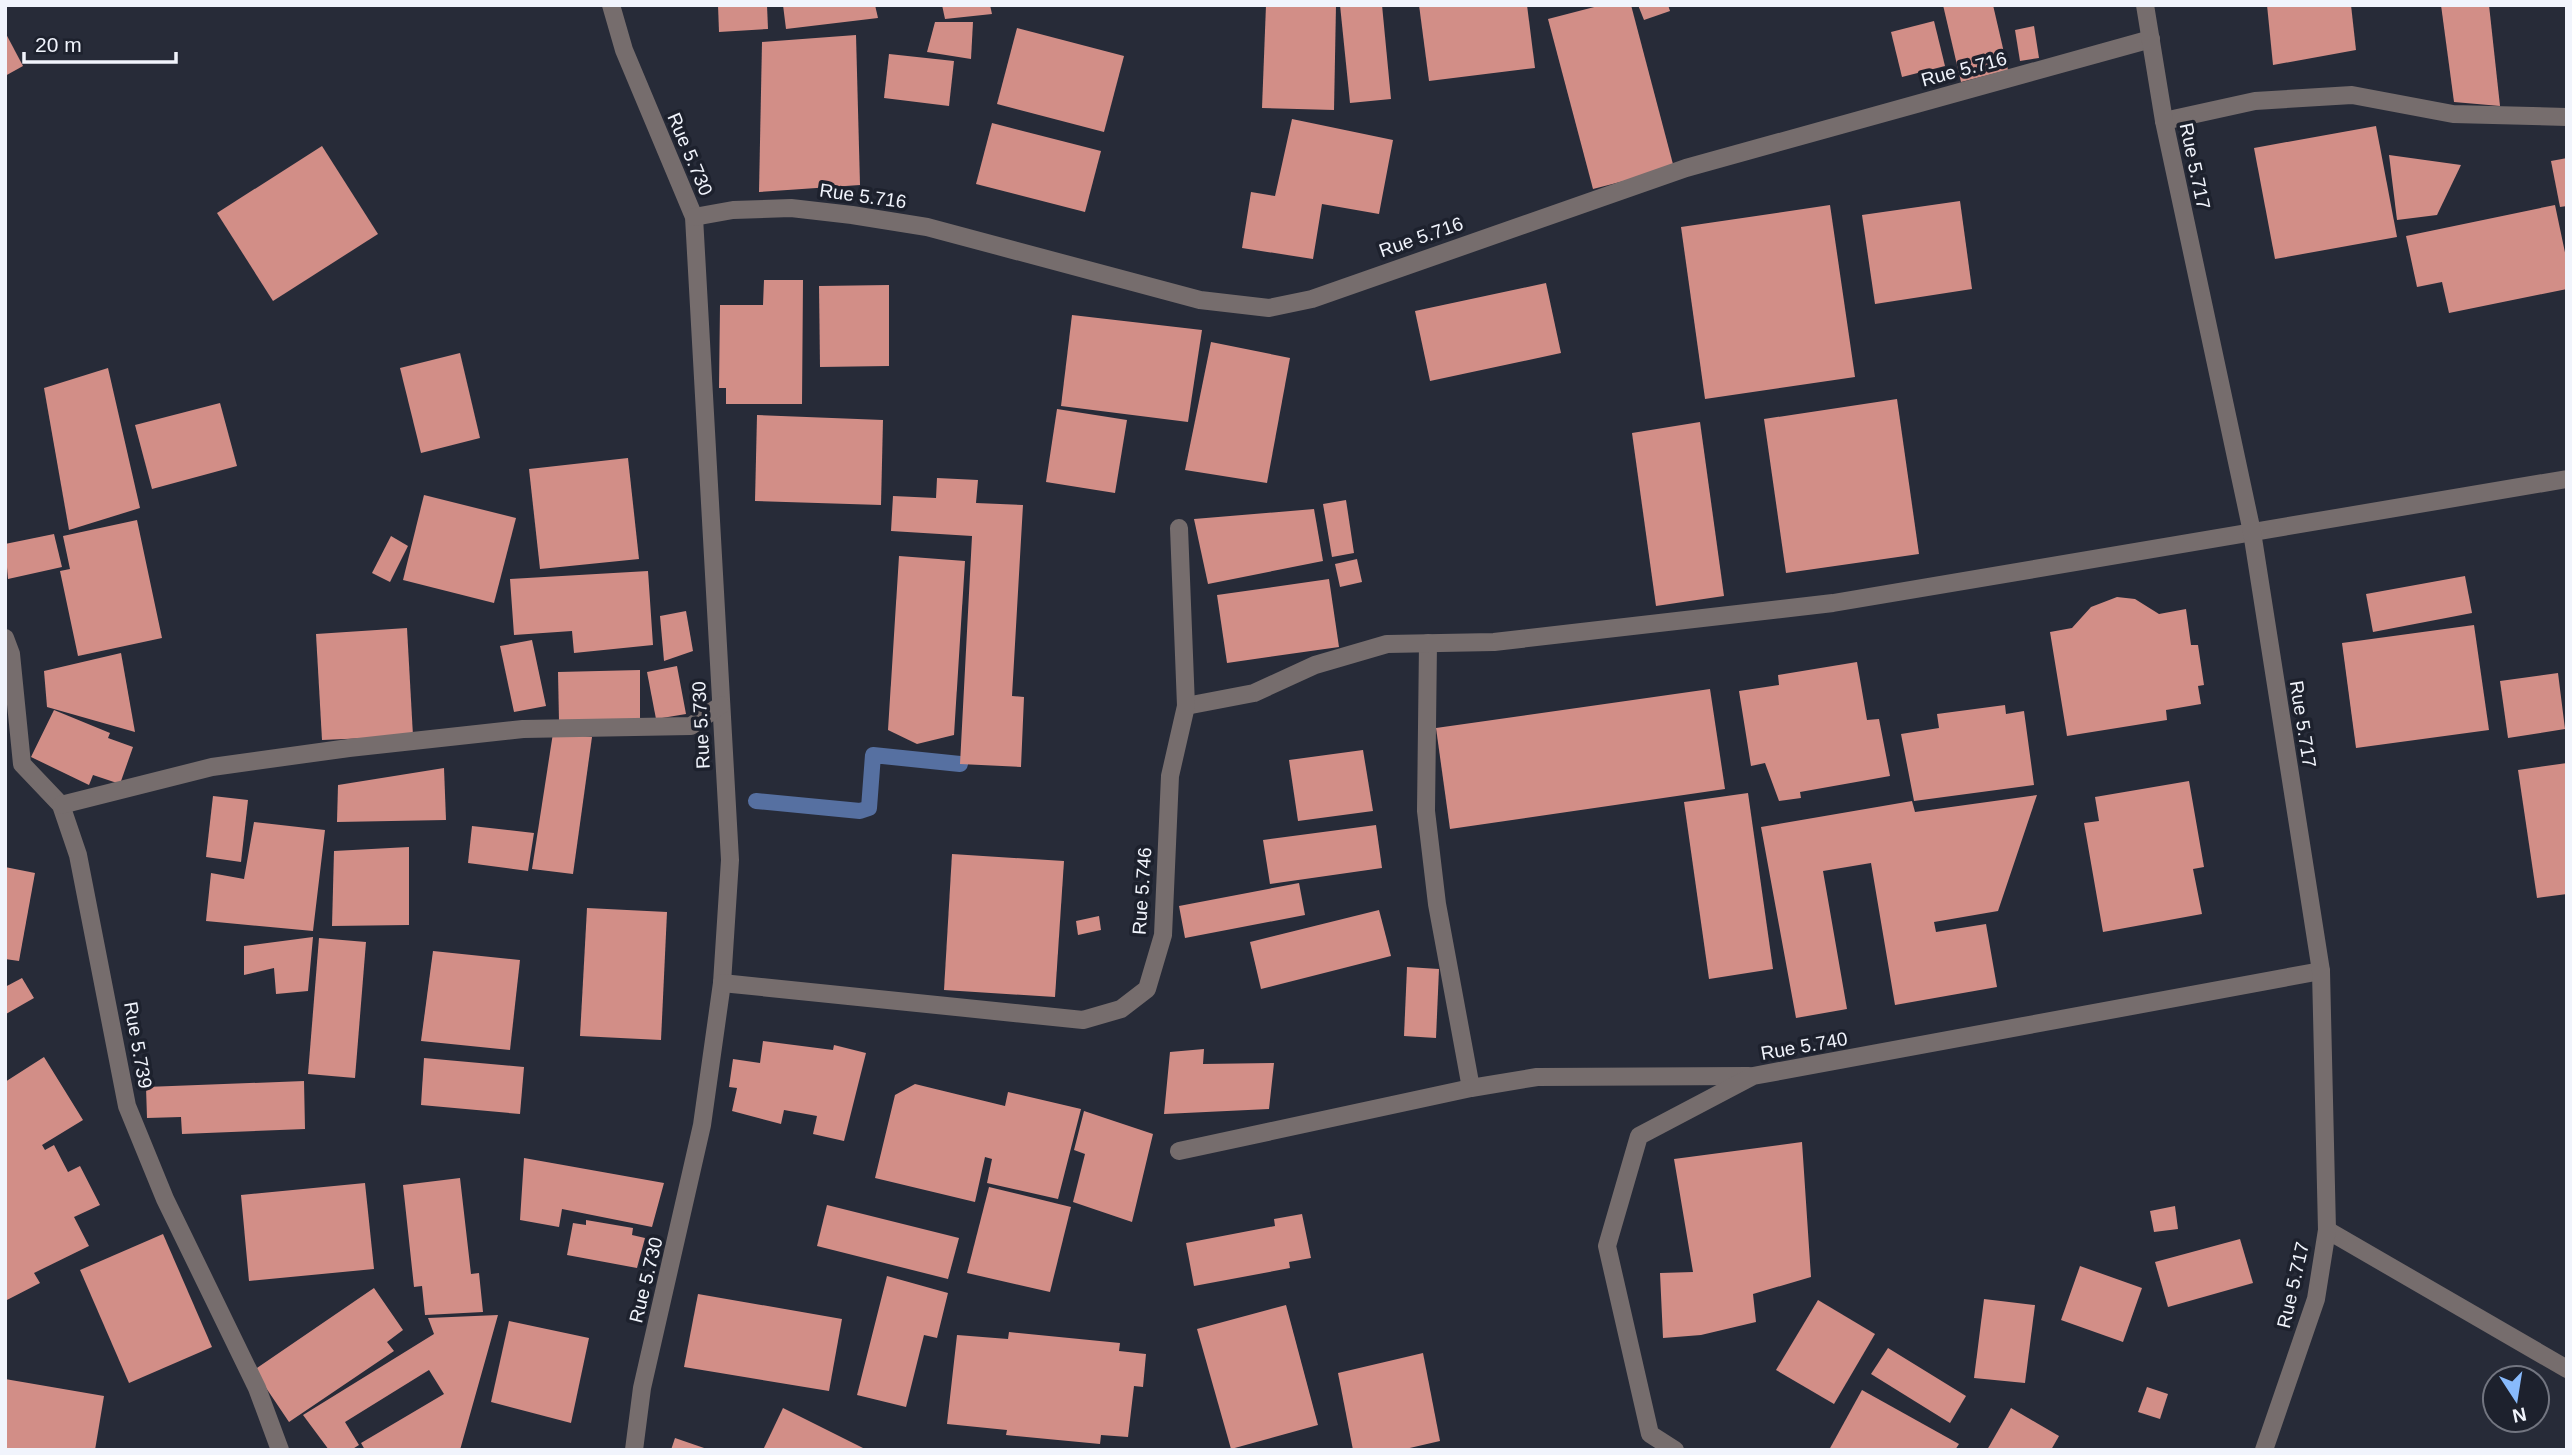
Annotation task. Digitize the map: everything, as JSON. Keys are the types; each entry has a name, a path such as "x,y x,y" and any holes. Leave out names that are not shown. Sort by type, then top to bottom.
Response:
{"street":[{"name":"Rue 5.730","path":"611,5 624,50 694,217 730,860 722,983 702,1125 642,1388 634,1450"},
{"name":"Rue 5.717","path":"2145,5 2164,121 2252,532 2321,971 2327,1230 2316,1299 2264,1450"},
{"name":"Rue 5.716","path":"694,217 733,211 790,208 852,215 927,227 1200,300 1269,308 1312,299 1686,168 2151,40"},
{"path":"2164,121 2255,101 2352,95 2453,114 2567,117"},
{"path":"1186,706 1254,693 1315,665 1387,644 1494,642 1833,603 2567,479"},
{"name":"Rue 5.746","path":"722,983 1083,1020 1121,1010 1147,989 1163,935 1170,776 1186,706 1179,528"},
{"name":"Rue 5.739","path":"5,638 11,654 22,764 61,805 78,855 127,1106 164,1199 257,1388 280,1450"},
{"path":"1428,643 1426,811 1437,904 1471,1088"},
{"path":"61,805 212,767 349,748 523,730 691,726 721,705"},
{"name":"Rue 5.740","path":"1675,1450 1650,1434 1607,1246 1639,1136 1753,1076 2321,971"},
{"path":"1179,1151 1471,1088 1537,1077 1753,1076"},
{"path":"2327,1230 2567,1369"}],"building":[{"path":"718,5 767,5 768,29 719,32"},
{"path":"783,5 875,5 878,18 786,29"},
{"path":"942,5 990,5 992,14 945,19"},
{"path":"1266,5 1336,5 1334,110 1262,108"},
{"path":"1340,5 1382,5 1391,99 1350,103"},
{"path":"1419,5 1527,5 1535,68 1429,81"},
{"path":"1602,5 1631,5 1674,168 1593,189 1548,19"},
{"path":"1638,5 1668,5 1670,11 1644,20"},
{"path":"1943,5 1993,5 2008,70 1961,82"},
{"path":"2267,5 2351,5 2356,50 2273,65"},
{"path":"2441,5 2489,5 2500,106 2454,102"},
{"path":"1934,21 1945,66 1902,77 1891,32"},
{"path":"935,22 973,22 971,59 927,52"},
{"path":"2034,26 2039,58 2020,61 2015,30"},
{"path":"1017,28 1124,56 1104,132 997,104"},
{"path":"5,32 23,66 5,76"},
{"path":"856,35 860,185 759,192 762,42"},
{"path":"889,54 954,61 949,106 884,98"},
{"path":"1292,119 1393,140 1379,214 1322,204 1313,259 1242,248 1251,192 1275,196"},
{"path":"992,123 1101,151 1085,212 976,184"},
{"path":"2376,126 2397,237 2275,259 2254,148"},
{"path":"322,146 378,234 273,301 217,213"},
{"path":"2389,155 2461,165 2437,215 2397,220"},
{"path":"2567,158 2567,206 2560,207 2551,161"},
{"path":"1960,201 1972,289 1875,304 1862,215"},
{"path":"1830,205 1855,377 1705,399 1681,227"},
{"path":"2555,205 2567,262 2567,289 2449,313 2442,282 2417,287 2406,236"},
{"path":"764,280 803,280 802,404 726,404 726,388 719,388 720,305 763,305"},
{"path":"1546,283 1561,353 1430,381 1415,311"},
{"path":"889,285 889,366 820,367 819,286"},
{"path":"1072,315 1202,330 1188,422 1061,406"},
{"path":"1211,342 1290,358 1267,483 1185,470"},
{"path":"460,353 480,438 421,453 400,368"},
{"path":"108,368 140,508 69,530 44,388"},
{"path":"1897,399 1919,554 1786,573 1764,419"},
{"path":"220,403 237,466 152,489 135,425"},
{"path":"1057,409 1127,420 1115,493 1046,482"},
{"path":"757,415 883,420 881,505 755,501"},
{"path":"1700,422 1724,596 1656,606 1632,433"},
{"path":"628,458 639,559 540,569 529,469"},
{"path":"937,478 978,480 976,503 1023,505 1012,696 1024,697 1021,767 960,764 972,536 891,531 893,496 936,498"},
{"path":"424,495 516,518 494,603 403,580"},
{"path":"1346,500 1354,553 1332,557 1323,504"},
{"path":"1314,509 1323,561 1208,584 1194,519"},
{"path":"137,520 162,638 78,656 60,571 70,569 63,536"},
{"path":"54,534 62,567 8,579 5,544"},
{"path":"391,536 408,546 390,582 372,573"},
{"path":"899,556 965,561 954,735 917,744 888,730"},
{"path":"1357,559 1362,582 1340,587 1335,564"},
{"path":"648,571 653,645 574,653 572,631 514,635 510,579"},
{"path":"2465,576 2472,613 2373,632 2366,594"},
{"path":"1329,579 1339,647 1227,663 1217,595"},
{"path":"2117,597 2135,599 2159,614 2186,609 2191,645 2198,645 2204,685 2198,686 2201,704 2166,710 2167,720 2067,736 2050,632 2072,628 2091,607"},
{"path":"686,611 693,651 664,661 660,616"},
{"path":"2474,625 2489,730 2356,748 2342,643"},
{"path":"407,628 413,736 322,740 316,634"},
{"path":"532,640 546,706 514,712 500,646"},
{"path":"121,653 135,732 47,707 44,671"},
{"path":"1857,662 1867,720 1879,719 1890,776 1800,792 1801,798 1779,801 1765,763 1751,766 1739,691 1779,685 1778,675"},
{"path":"677,666 686,714 656,719 647,672"},
{"path":"640,670 640,720 559,721 558,672"},
{"path":"2558,673 2565,729 2508,738 2500,681"},
{"path":"1710,689 1725,789 1450,829 1436,728"},
{"path":"2005,705 2006,714 2024,711 2034,785 1914,801 1901,734 1939,728 1937,714"},
{"path":"54,710 110,733 108,738 133,747 120,784 93,775 89,785 31,757"},
{"path":"553,733 592,737 573,874 532,869"},
{"path":"1363,750 1373,811 1298,821 1289,760"},
{"path":"2567,763 2567,894 2537,898 2518,770"},
{"path":"444,768 446,820 337,822 338,785"},
{"path":"2189,781 2204,867 2193,869 2202,914 2103,932 2084,823 2099,821 2095,797"},
{"path":"1748,793 1773,969 1709,979 1684,802"},
{"path":"2037,795 1998,911 1934,922 1936,932 1986,924 1997,987 1895,1005 1871,863 1823,871 1847,1009 1796,1018 1761,827 1912,801 1915,812"},
{"path":"213,796 248,800 241,862 206,857"},
{"path":"254,822 325,830 313,931 206,921 211,873 244,879"},
{"path":"1376,825 1382,868 1270,884 1263,840"},
{"path":"472,826 534,833 528,871 468,863"},
{"path":"409,847 409,925 332,926 334,851"},
{"path":"952,854 1064,861 1055,997 944,990"},
{"path":"5,867 35,873 19,961 5,959"},
{"path":"1299,883 1305,915 1185,938 1179,906"},
{"path":"587,908 667,912 661,1040 580,1036"},
{"path":"1379,910 1391,956 1261,989 1250,942"},
{"path":"1099,916 1101,930 1078,935 1076,921"},
{"path":"313,937 308,991 276,994 274,968 244,975 244,946"},
{"path":"319,938 366,942 355,1078 308,1074"},
{"path":"433,951 520,960 510,1050 421,1041"},
{"path":"1407,967 1439,969 1436,1038 1404,1036"},
{"path":"22,978 34,998 6,1014 5,987"},
{"path":"763,1041 833,1050 834,1045 866,1053 844,1141 813,1134 817,1116 784,1110 781,1124 732,1111 737,1088 729,1087 733,1059 760,1063"},
{"path":"1204,1049 1203,1064 1274,1063 1269,1109 1164,1114 1170,1052"},
{"path":"44,1057 83,1120 42,1145 45,1150 54,1145 68,1172 80,1166 100,1205 74,1217 89,1246 34,1273 40,1283 5,1301 5,1082"},
{"path":"424,1058 524,1067 520,1114 421,1105"},
{"path":"304,1081 305,1129 182,1134 181,1117 147,1118 146,1087"},
{"path":"915,1084 1005,1106 1008,1092 1081,1109 1058,1199 987,1183 992,1159 985,1157 975,1202 875,1178 895,1095"},
{"path":"1084,1111 1153,1134 1132,1222 1073,1202 1085,1154 1074,1150"},
{"path":"1802,1142 1811,1277 1753,1294 1756,1322 1701,1335 1663,1338 1660,1273 1693,1272 1674,1159"},
{"path":"524,1158 664,1183 652,1227 562,1209 559,1227 520,1220"},
{"path":"460,1178 471,1274 479,1273 483,1312 425,1315 422,1286 414,1287 403,1185"},
{"path":"365,1183 374,1269 249,1281 241,1195"},
{"path":"989,1187 1071,1207 1050,1292 967,1273"},
{"path":"827,1205 959,1238 948,1279 817,1246"},
{"path":"2175,1206 2178,1229 2154,1232 2150,1211"},
{"path":"1302,1214 1311,1258 1289,1262 1290,1268 1194,1286 1186,1243 1275,1226 1274,1219"},
{"path":"586,1220 633,1228 632,1235 645,1238 637,1268 567,1255 573,1223 586,1225"},
{"path":"163,1234 212,1347 129,1383 80,1270"},
{"path":"2240,1239 2253,1283 2168,1307 2155,1262"},
{"path":"2080,1266 2142,1288 2123,1342 2061,1320"},
{"path":"887,1276 948,1293 937,1338 924,1335 906,1407 857,1395"},
{"path":"374,1288 403,1330 387,1342 394,1351 289,1422 254,1370"},
{"path":"698,1294 842,1319 829,1391 684,1367"},
{"path":"1984,1299 2035,1305 2025,1383 1974,1378"},
{"path":"1818,1300 1875,1334 1834,1404 1776,1370"},
{"path":"1286,1305 1318,1425 1231,1449 1197,1329"},
{"path":"498,1315 460,1450 365,1450 361,1443 444,1394 429,1370 345,1422 359,1445 351,1450 329,1450 303,1415 434,1334 428,1318"},
{"path":"509,1321 589,1338 571,1423 491,1402"},
{"path":"1009,1332 1120,1343 1119,1351 1146,1354 1143,1387 1134,1386 1128,1437 1101,1435 1100,1444 1006,1435 1007,1430 947,1424 957,1335 1008,1339"},
{"path":"1888,1348 1966,1396 1950,1423 1871,1374"},
{"path":"1423,1353 1440,1441 1401,1450 1353,1450 1338,1373"},
{"path":"5,1379 104,1396 95,1450 5,1450"},
{"path":"2147,1387 2168,1394 2160,1419 2138,1412"},
{"path":"1862,1390 1959,1444 1955,1450 1829,1450"},
{"path":"783,1408 867,1450 763,1450"},
{"path":"2011,1408 2059,1436 2051,1450 1987,1450"},
{"path":"675,1438 707,1449 707,1450 671,1450"}],"waterway":[{"path":"756,801 860,811 869,808 873,755 960,764"}]}
